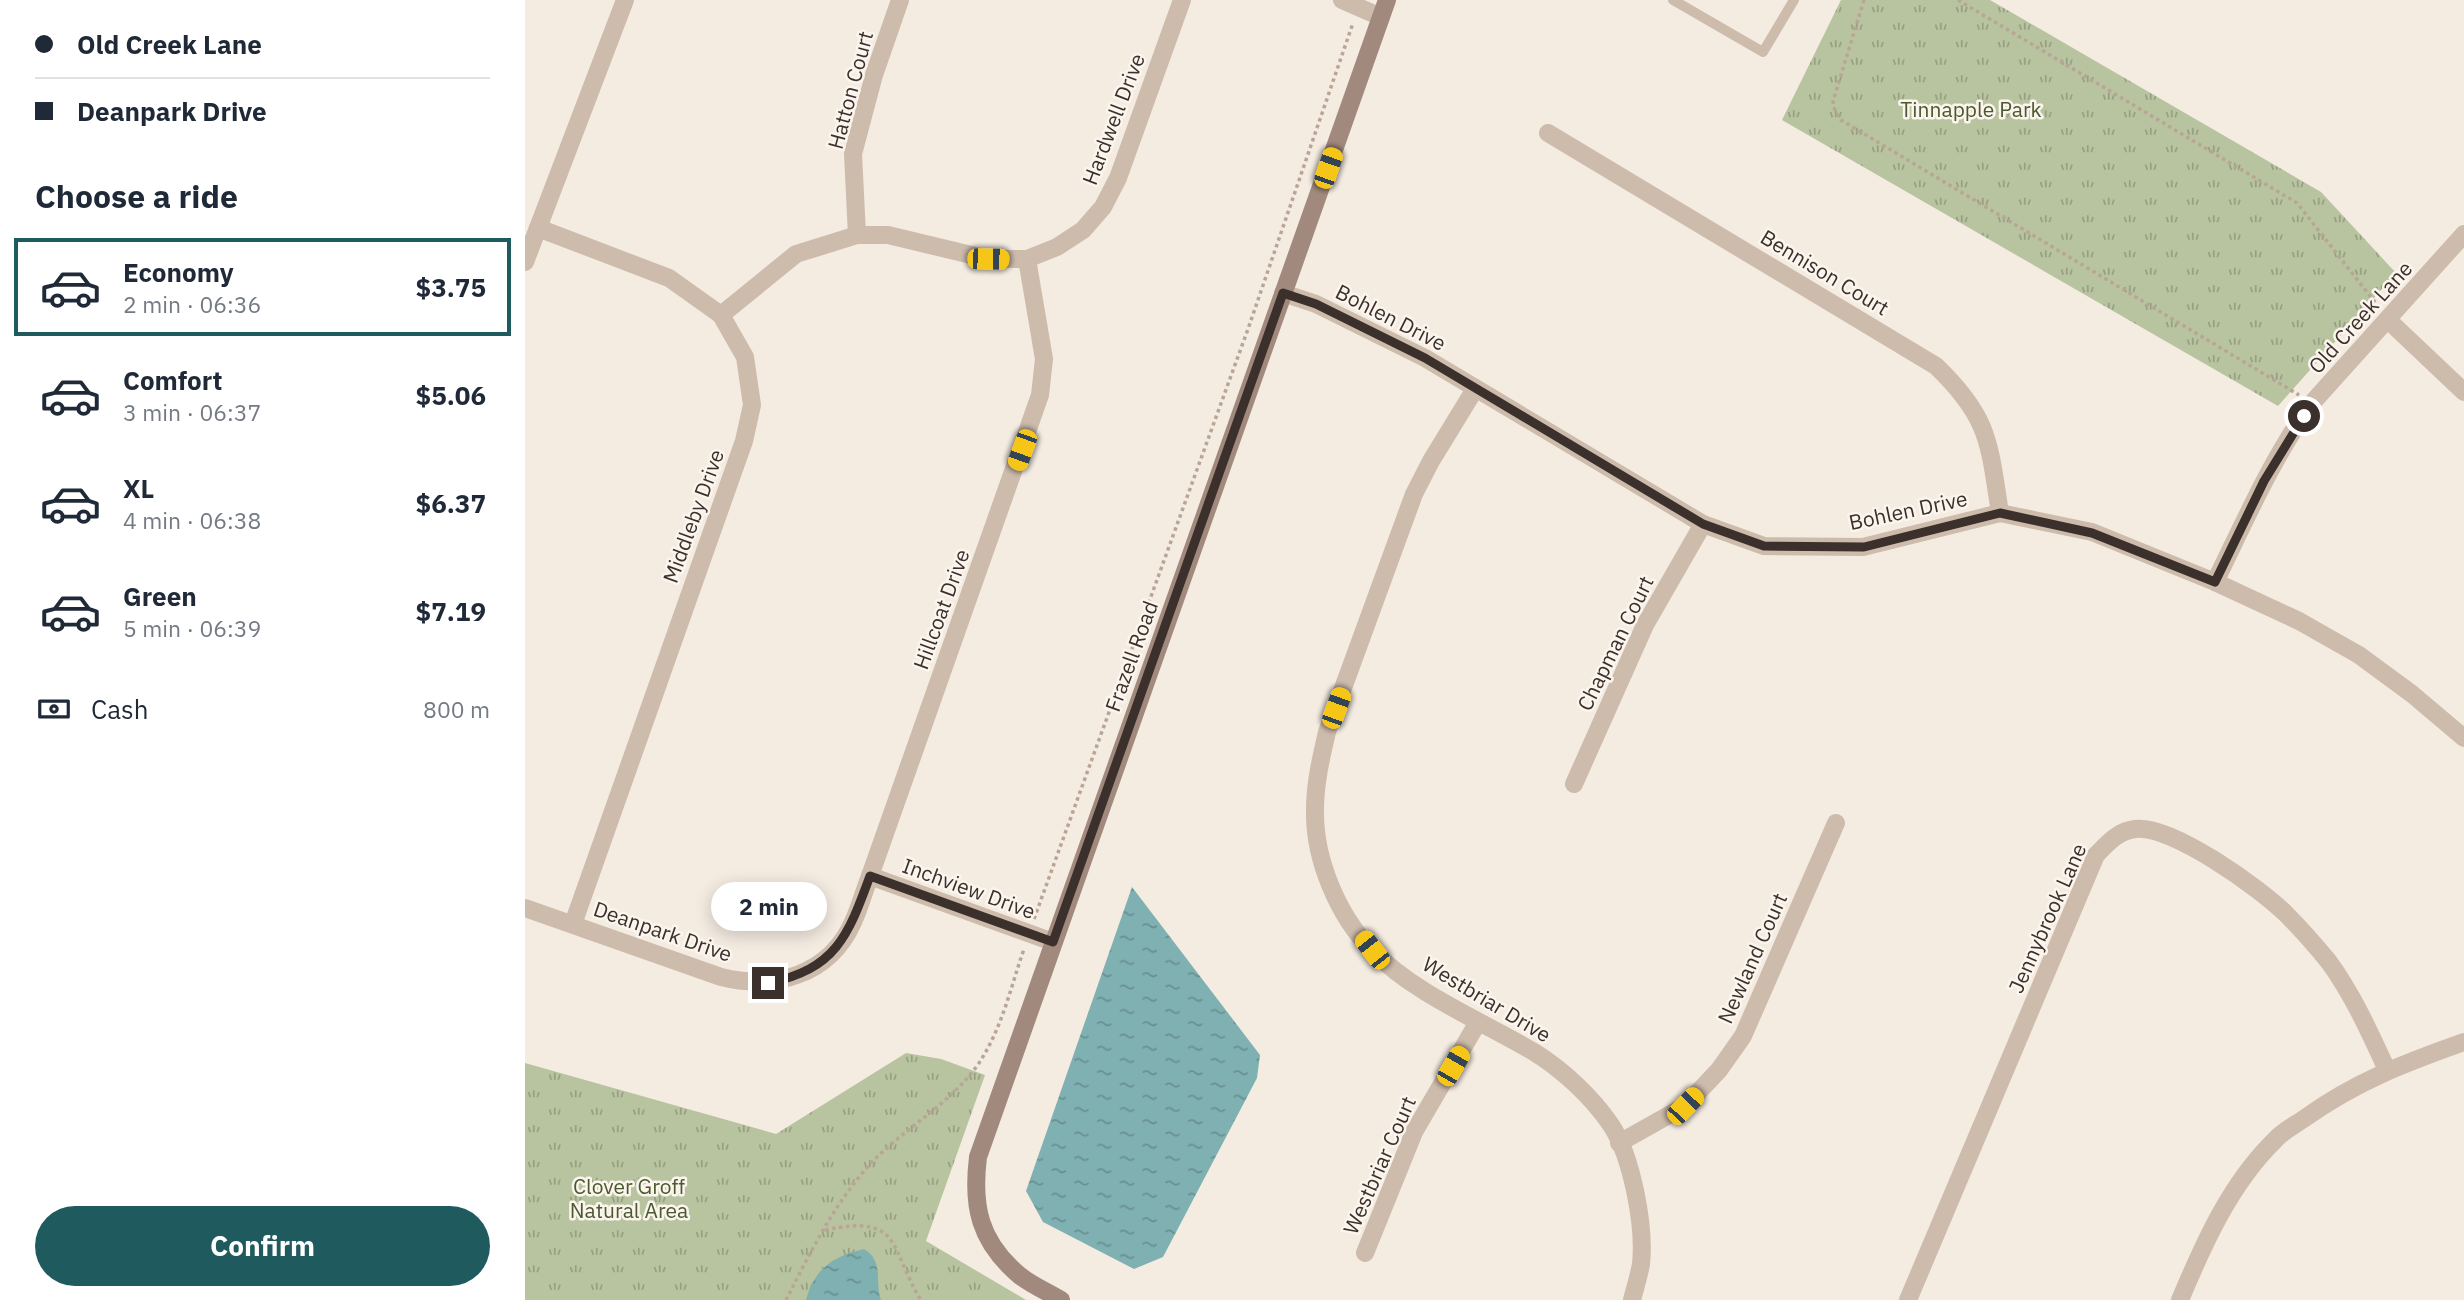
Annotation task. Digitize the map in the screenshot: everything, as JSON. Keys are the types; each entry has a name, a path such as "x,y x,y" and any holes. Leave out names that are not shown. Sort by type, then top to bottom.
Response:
{"street":[{"path":"525,262 625,0"},
{"name":"Hatton Court","path":"857,235 853,154 867,99 900,0"},
{"name":"Hardwell Drive","path":"721,315 796,254 857,235 888,235 988,259 1027,259 1057,247 1083,230 1103,207 1118,178 1182,0"},
{"name":"Frazell Road","path":"1061,1300 1020,1276 995,1251 980,1220 974,1189 978,1157 1387,0"},
{"path":"1350,4 1381,18"},
{"name":"Bennison Court","path":"1548,133 1936,366 1959,388 1976,413 1988,439 2000,513"},
{"name":"Middleby Drive","path":"538,228 669,278 721,315 745,357 752,405 744,441 573,925"},
{"name":"Old Creek Lane","path":"2215,582 2264,481 2294,428 2312,403 2464,233"},
{"name":"Hillcoat Drive","path":"824,959 840,944 853,923 1040,395 1044,359 1027,259"},
{"name":"Bohlen Drive","path":"1283,293 1316,304 1425,358 1703,524 1764,546 1864,547 2000,513 2092,533 2215,582 2299,621 2359,656 2412,694 2464,738"},
{"path":"2388,320 2464,392"},
{"name":"Westbriar Drive","path":"1475,389 1431,461 1410,505 1327,732 1318,773 1314,812 1319,851 1333,892 1350,923 1372,950 1399,972 1559,1070 1583,1092 1612,1126 1629,1168 1640,1211 1641,1264 1632,1300"},
{"name":"Chapman Court","path":"1574,784 1646,625 1703,524"},
{"name":"Newland Court","path":"1619,1143 1685,1106 1719,1070 1744,1036 1836,823"},
{"name":"Jennybrook Lane","path":"1908,1300 2097,855 2113,837 2136,829 2161,832 2220,863 2285,913 2336,973 2357,1007 2387,1070"},
{"name":"Inchview Drive","path":"870,876 1053,942"},
{"name":"Deanpark Drive","path":"525,908 744,983 768,983 788,979 824,959"},
{"name":"Westbriar Court","path":"1364,1253 1414,1132 1478,1022"},
{"path":"2180,1300 2202,1247 2233,1192 2276,1139 2337,1095 2387,1070 2464,1042"}],"lane":[{"path":"1674,0 1763,52 1794,0"}],"path":[{"path":"1864,0 1833,101 1840,120 2312,403"},
{"path":"1958,0 2297,204 2388,320"},
{"path":"786,1300 845,1197 876,1158 968,1077 979,1062 1002,1017 1029,933 1248,329 1350,4"},
{"path":"825,1230 857,1225 881,1232 899,1251 921,1300"}],"green space":[{"name":"Tinnapple Park","path":"1841,0 1990,0 2321,192 2396,273 2278,406 1782,120"},
{"name":"Clover Groff Natural Area","path":"906,1053 941,1059 985,1075 926,1241 1026,1300 525,1300 525,1063 776,1134"}],"water":[{"path":"1132,887 1260,1055 1257,1078 1163,1257 1134,1269 1043,1222 1026,1191"},
{"path":"864,1249 877,1266 881,1300 806,1300 814,1280 826,1266 834,1260"}],"route":[{"path":"768,983 788,979 810,969 840,944 853,923 870,876 1053,942 1283,293 1316,304 1425,358 1703,524 1764,546 1864,547 2000,513 2092,533 2215,582 2264,481 2294,428 2304,416"}]}
